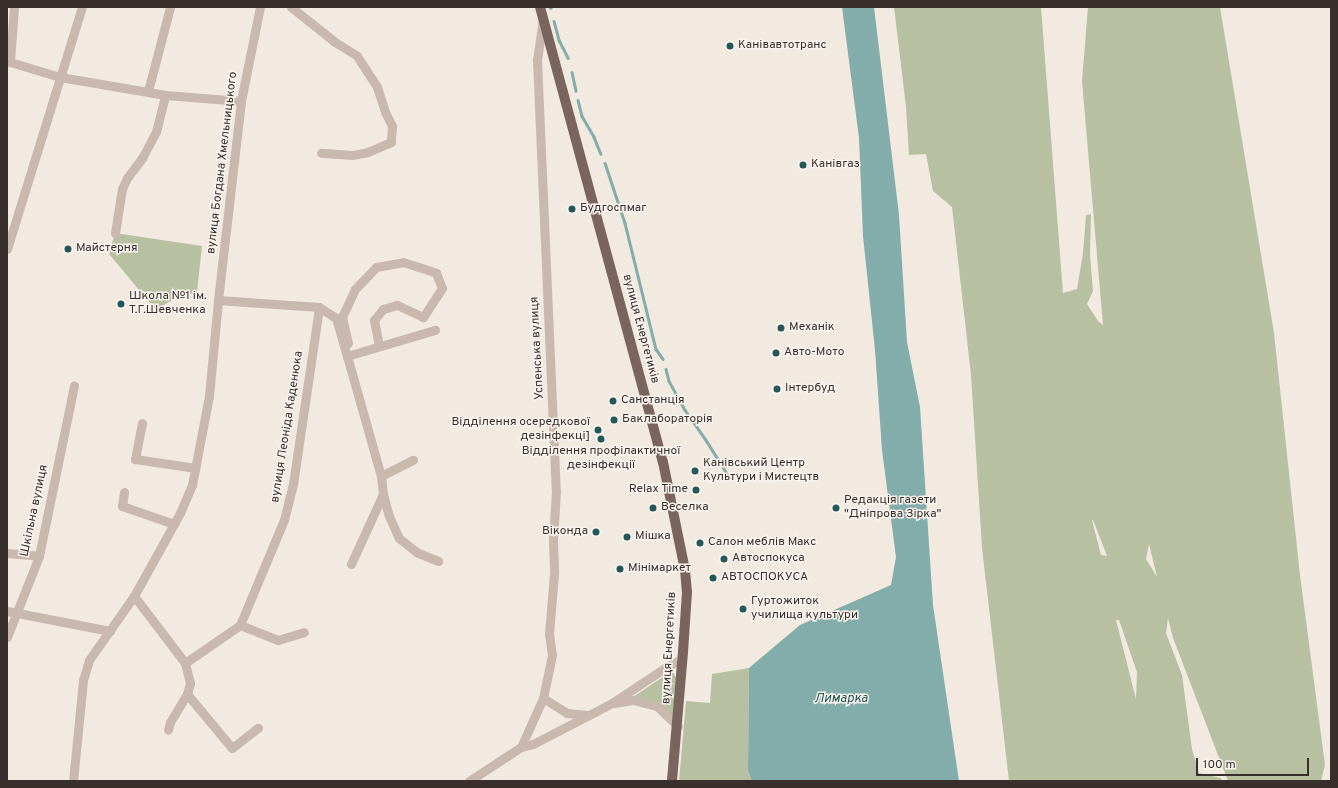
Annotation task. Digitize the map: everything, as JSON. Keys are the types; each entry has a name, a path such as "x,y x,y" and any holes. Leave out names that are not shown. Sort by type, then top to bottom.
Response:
{"main road":[{"name":"вулиця Енергетиків","path":"540,7 663,462 686,570 687,592 678,726 672,781"}],"street":[{"path":"14,7 10,62 60,77 165,95 241,101"},
{"path":"7,249 10,227 82,7"},
{"path":"148,91 170,7"},
{"name":"вулиця Богдана Хмельницького","path":"73,781 83,680 89,660 134,596 174,524 192,485 209,396 218,300 241,101 260,7"},
{"path":"291,7 335,42 357,56 377,88 385,112 392,126 391,142 368,152 352,155 321,153"},
{"name":"Успенська вулиця","path":"521,746 543,698 552,655 549,634 554,574 553,540 556,490 537,60 543,18"},
{"path":"115,233 122,189 127,178 142,158 156,132 165,95"},
{"path":"348,343 342,317 355,289 376,267 403,262 436,273 442,288 423,317 415,335"},
{"path":"218,300 319,307 336,318 381,476 383,494 389,516 399,538 416,552 438,561"},
{"path":"379,345 374,320 383,309 397,305 423,317"},
{"name":"вулиця Леоніда Каденюка","path":"240,625 284,520 293,484 319,307"},
{"path":"347,356 379,345 435,330"},
{"name":"Шкільна вулиця","path":"7,637 18,613 39,556 74,386"},
{"path":"142,423 135,459 195,468"},
{"path":"381,476 413,460"},
{"path":"124,492 122,506 174,524"},
{"path":"351,564 383,494"},
{"path":"7,553 39,556"},
{"path":"134,596 185,663 190,683 187,694 170,722 168,730"},
{"path":"7,611 110,630"},
{"path":"185,663 240,625 278,640 304,632"},
{"path":"470,781 521,746 533,744 612,703 668,666 682,659"},
{"path":"187,694 232,748 258,728"},
{"path":"543,698 567,713 587,715"},
{"path":"612,703 633,700 657,706 678,726"}],"green space":[{"path":"894,7 1041,7 1063,293 1077,289 1083,253 1086,215 1091,214 1090,255 1093,291 1087,304 1098,321 1103,325 1082,81 1088,7 1220,7 1274,333 1300,575 1325,765 1321,781 1228,781 1173,638 1168,618 1166,633 1182,675 1192,749 1199,773 1221,778 1222,781 1009,781 982,548 971,375 952,207 933,191 926,154 909,155 906,107","holes":["1093,520 1107,556 1101,555","1149,544 1157,577 1146,559","1116,620 1119,620 1137,672 1136,699"]},
{"path":"115,233 202,246 197,292 177,297 156,310 109,254"},
{"path":"749,668 748,771 752,781 679,781 686,701 710,703 712,674"},
{"path":"672,671 676,677 673,715 660,706 633,697"}],"water":[{"name":"Лимарка","path":"842,7 874,7 899,215 907,342 920,407 933,605 959,781 752,781 748,771 749,668 800,625 891,585 896,557 882,450 875,350 863,236 859,138"}],"waterway":[{"path":"554,21 559,40 568,58"},
{"path":"572,72 576,91"},
{"path":"578,100 582,116 594,137 601,154"},
{"path":"605,163 625,223 656,349 663,359"},
{"path":"666,369 669,381 685,410 727,474"}],"place":[{"name":"Канівавтотранс","path":"730,46"},
{"name":"Канівгаз","path":"803,165"},
{"name":"Будгоспмаг","path":"572,209"},
{"name":"Майстерня","path":"68,249"},
{"name":"Школа №1 ім. Т.Г.Шевченка","path":"121,304"},
{"name":"Механік","path":"781,328"},
{"name":"Авто-Мото","path":"776,353"},
{"name":"Інтербуд","path":"777,389"},
{"name":"Санстанція","path":"613,401"},
{"name":"Баклабораторія","path":"614,420"},
{"name":"Відділення осередкової дезінфекці]","path":"598,430"},
{"name":"Відділення профілактичної дезінфекції","path":"601,439"},
{"name":"Канівський Центр Культури і Мистецтв","path":"695,471"},
{"name":"Relax Time","path":"696,490"},
{"name":"Веселка","path":"653,508"},
{"name":"Редакція газети \"Дніпрова Зірка\"","path":"836,508"},
{"name":"Віконда","path":"596,532"},
{"name":"Мішка","path":"627,537"},
{"name":"Салон меблів Макс","path":"700,543"},
{"name":"Автоспокуса","path":"724,559"},
{"name":"Мінімаркет","path":"620,569"},
{"name":"АВТОСПОКУСА","path":"713,578"},
{"name":"Гуртожиток училища культури","path":"743,609"}]}
